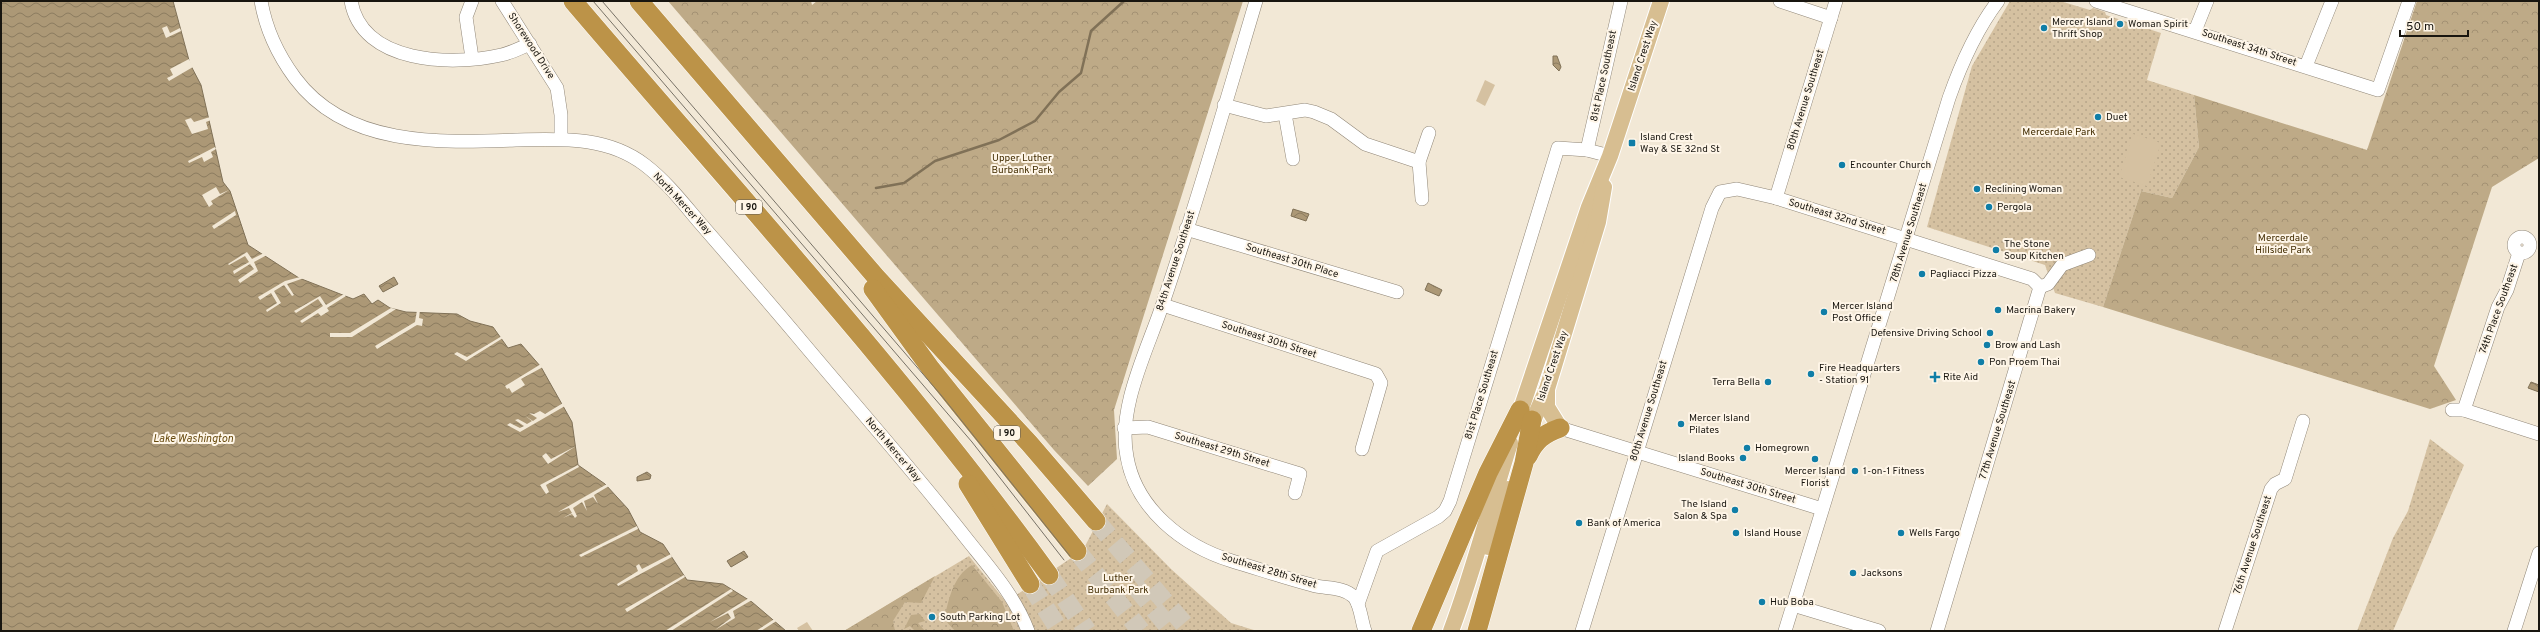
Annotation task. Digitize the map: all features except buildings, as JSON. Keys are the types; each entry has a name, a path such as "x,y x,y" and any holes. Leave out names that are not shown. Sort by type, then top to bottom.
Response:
{"highway":[{"name":"I 90","path":"573,1 925,413 994,500 1049,575"},
{"path":"639,1 925,332 1029,443 1093,527"},
{"path":"813,204 931,369 1077,551"},
{"path":"925,413 1030,584"},
{"path":"1524,463 1526,415"},
{"path":"1421,631 1488,473 1526,415"},
{"path":"1477,631 1524,463 1534,443 1542,436 1560,428"},
{"path":"1480,631 1490,586"}],"main road":[{"name":"Island Crest Way","path":"1451,631 1466,592 1474,559 1526,415 1589,207 1610,156 1661,1"},
{"name":"Island Crest Way","path":"1526,415 1547,389 1598,222 1610,156"},
{"path":"1547,389 1547,407 1560,428"}],"street":[{"name":"North Mercer Way","path":"261,1 272,40 286,66 302,87 333,115 356,126 402,137 488,141 561,139 596,142 620,151 645,165 672,191 939,504 998,578 1014,602 1028,631"},
{"path":"351,1 352,9 367,34 387,47 422,59 472,58 502,55 530,44"},
{"path":"472,1 466,17 472,58"},
{"name":"Shorewood Drive","path":"502,1 557,88 561,115 561,139"},
{"name":"84th Avenue Southeast","path":"1158,517 1142,498 1134,482 1127,458 1124,428 1130,400 1163,305 1256,1"},
{"name":"81st Place Southeast","path":"1358,604 1377,551 1438,517 1445,511 1450,501 1558,148 1587,150 1621,1"},
{"path":"1780,1 1831,18"},
{"name":"80th Avenue Southeast","path":"1776,198 1836,1"},
{"name":"78th Avenue Southeast","path":"1785,631 1959,71 1998,1"},
{"name":"Southeast 34th Street","path":"2096,1 2306,66 2378,90 2409,1"},
{"path":"2195,31 2206,1"},
{"path":"2306,66 2332,1"},
{"path":"1224,105 1257,115 1284,114 1305,110 1314,112 1331,120 1365,144 1419,162"},
{"path":"1284,114 1293,159"},
{"path":"1422,199 1419,162 1429,133"},
{"path":"1587,150 1610,156"},
{"name":"Southeast 32nd Street","path":"1720,192 1737,189 1776,198 2032,279 2040,287"},
{"name":"80th Avenue Southeast","path":"1582,631 1712,208 1720,192"},
{"name":"Southeast 30th Place","path":"1186,229 1397,292"},
{"name":"74th Place Southeast","path":"2519,253 2507,290 2498,307 2458,410 2539,434"},
{"path":"2040,287 2048,284 2062,265 2089,255"},
{"name":"77th Avenue Southeast","path":"1937,631 2040,287"},
{"name":"Southeast 30th Street","path":"1163,305 1376,374 1381,383 1362,449"},
{"name":"76th Avenue Southeast","path":"2225,631 2271,489 2275,484 2285,479 2303,421"},
{"name":"Southeast 29th Street","path":"1124,428 1148,427 1300,474 1295,493"},
{"name":"Southeast 30th Street","path":"1560,428 1822,509"},
{"name":"Southeast 28th Street","path":"1158,517 1188,541 1211,553 1315,586 1347,592 1358,604"},
{"path":"2514,631 2539,553"},
{"path":"1358,604 1365,631"},
{"path":"1793,605 1879,631"}],"green space":[{"name":"Upper Luther Burbank Park","path":"668,1 811,1 812,5 817,1 1243,1 1114,410 1117,459 1088,486 1054,450"},
{"name":"Mercerdale Park","path":"2010,1 2060,1 2090,10 2093,8 2105,12 2106,15 2161,33 2147,80 2194,95 2199,147 2172,198 2141,191 2103,307 2055,293 2045,265 1927,227 1972,66"},
{"name":"Mercerdale Hillside Park","path":"2417,1 2539,1 2539,158 2492,187 2434,366 2456,400 2430,409 2103,307 2141,191 2172,198 2199,147 2194,95 2367,150"},
{"path":"1485,80 1495,85 1485,106 1476,101"},
{"path":"2133,134 2161,143 2147,186 2119,177"},
{"path":"2430,439 2464,465 2393,631 2357,631 2393,538 2408,511"},
{"name":"Luther Burbank Park","path":"1107,504 1171,569 1231,623 1257,631 844,631 969,556 1006,602 1083,550"},
{"path":"972,565 1002,602 1014,631 955,631 944,619 950,596 956,582 960,575"},
{"path":"935,576 921,603 905,602 893,621 895,631 844,631"},
{"path":"920,614 925,621 918,623 925,631 915,631 910,626 904,629 911,615"},
{"path":"807,622 813,631 799,631 797,628"}],"water":[{"name":"Lake Washington","path":"1,1 173,1 190,64 201,85 223,182 230,191 248,245 299,278 353,299 364,294 372,304 378,300 390,308 406,312 457,314 470,321 493,327 508,348 521,344 541,367 572,422 578,465 605,484 628,509 640,532 663,544 687,580 723,584 752,602 786,631 1,631"},
{"path":"1553,56 1557,56 1561,67 1559,71 1553,65"},
{"path":"1293,209 1309,214 1306,221 1291,216"},
{"path":"394,277 398,284 383,292 379,286"},
{"path":"1428,283 1442,290 1439,296 1425,290"},
{"path":"2531,382 2539,385 2539,392 2528,388"},
{"path":"647,472 651,475 650,479 637,481 637,477"},
{"path":"744,551 748,557 731,567 727,561"}],"pier":[{"path":"167,26 170,33 180,28 181,31 166,38 162,28"},
{"path":"189,59 193,67 169,81 167,78 173,75 170,69"},
{"path":"210,117 211,120 206,122 208,129 192,134 185,120 191,118 194,122"},
{"path":"215,147 216,149 211,152 213,157 204,162 202,157 189,163 188,161"},
{"path":"216,187 220,194 229,190 211,201 213,204 209,207 202,195"},
{"path":"235,211 236,215 214,229 212,226"},
{"path":"247,252 252,259 264,253 267,255 254,262 258,271 240,283 238,280 254,269 250,264 234,274 233,271 249,262 245,256 229,265 228,264"},
{"path":"300,277 304,278 287,284 294,295 292,296 284,285 274,291 281,303 267,312 266,310 277,303 271,293 260,300 258,297 285,281"},
{"path":"344,294 346,296 327,308 329,311 321,316 318,313 302,323 300,321 323,306 318,299 296,313 294,311 320,296 326,305"},
{"path":"391,308 396,309 352,337 330,337 330,333 350,333"},
{"path":"417,310 420,310 419,318 423,319 422,326 417,325 377,349 375,346 415,322"},
{"path":"502,336 503,338 466,361 454,354 457,352 467,357"},
{"path":"541,364 543,367 521,379 525,385 512,393 509,388 507,389 505,386"},
{"path":"563,403 565,406 520,432 507,425 510,423 520,428 524,426 515,420 518,419 527,424 532,421 524,415 533,421 537,418 529,413 534,414 540,411 545,414"},
{"path":"576,446 548,464 542,456 546,453 551,459"},
{"path":"578,465 579,467 546,485 549,492 546,494 540,485"},
{"path":"607,484 609,486 594,495 598,504 593,497 584,501 587,511 582,502 573,508 577,516 575,518 572,514 563,518 572,513 569,508 558,512"},
{"path":"637,526 638,529 581,557 579,555"},
{"path":"671,554 672,557 618,586 617,584 638,571 636,566 639,564 642,569"},
{"path":"684,575 685,577 627,612 625,609"},
{"path":"731,589 733,591 671,631 665,631"},
{"path":"749,598 752,600 733,611 735,618 715,630 731,618 728,613 710,622"},
{"path":"776,618 778,620 761,631 756,631"}],"waterway":[{"path":"876,188 904,183 935,161 999,140 1035,121 1059,92 1081,73 1091,31 1124,1"}],"tunnel":[{"path":"1096,521 1190,631"},
{"path":"1077,551 1141,631"},
{"path":"1049,575 1087,631"},
{"path":"1030,584 1060,631"},
{"path":"1136,587 1172,631"}],"tram line":[{"path":"593,1 972,442 1064,560"},
{"path":"602,1 941,395 1070,556"}],"place":[{"name":"Woman Spirit","path":"2120,24"},
{"name":"Mercer Island Thrift Shop","path":"2044,28"},
{"name":"Duet","path":"2098,117"},
{"name":"Island Crest Way & SE 32nd St","path":"1632,143"},
{"name":"Encounter Church","path":"1842,165"},
{"name":"Reclining Woman","path":"1977,189"},
{"name":"Pergola","path":"1989,207"},
{"name":"The Stone Soup Kitchen","path":"1996,250"},
{"name":"Pagliacci Pizza","path":"1922,274"},
{"name":"Macrina Bakery","path":"1998,310"},
{"name":"Mercer Island Post Office","path":"1824,312"},
{"name":"Defensive Driving School","path":"1990,333"},
{"name":"Brow and Lash","path":"1987,345"},
{"name":"Pon Proem Thai","path":"1981,362"},
{"name":"Fire Headquarters - Station 91","path":"1811,374"},
{"name":"Rite Aid","path":"1935,377"},
{"name":"Terra Bella","path":"1768,382"},
{"name":"Mercer Island Pilates","path":"1681,424"},
{"name":"Homegrown","path":"1747,448"},
{"name":"Island Books","path":"1743,458"},
{"name":"Mercer Island Florist","path":"1815,459"},
{"name":"1-on-1 Fitness","path":"1855,471"},
{"name":"The Island Salon & Spa","path":"1735,510"},
{"name":"Bank of America","path":"1579,523"},
{"name":"Island House","path":"1736,533"},
{"name":"Wells Fargo","path":"1901,533"},
{"name":"Jacksons","path":"1853,573"},
{"name":"Hub Boba","path":"1762,602"},
{"name":"South Parking Lot","path":"932,617"}]}
